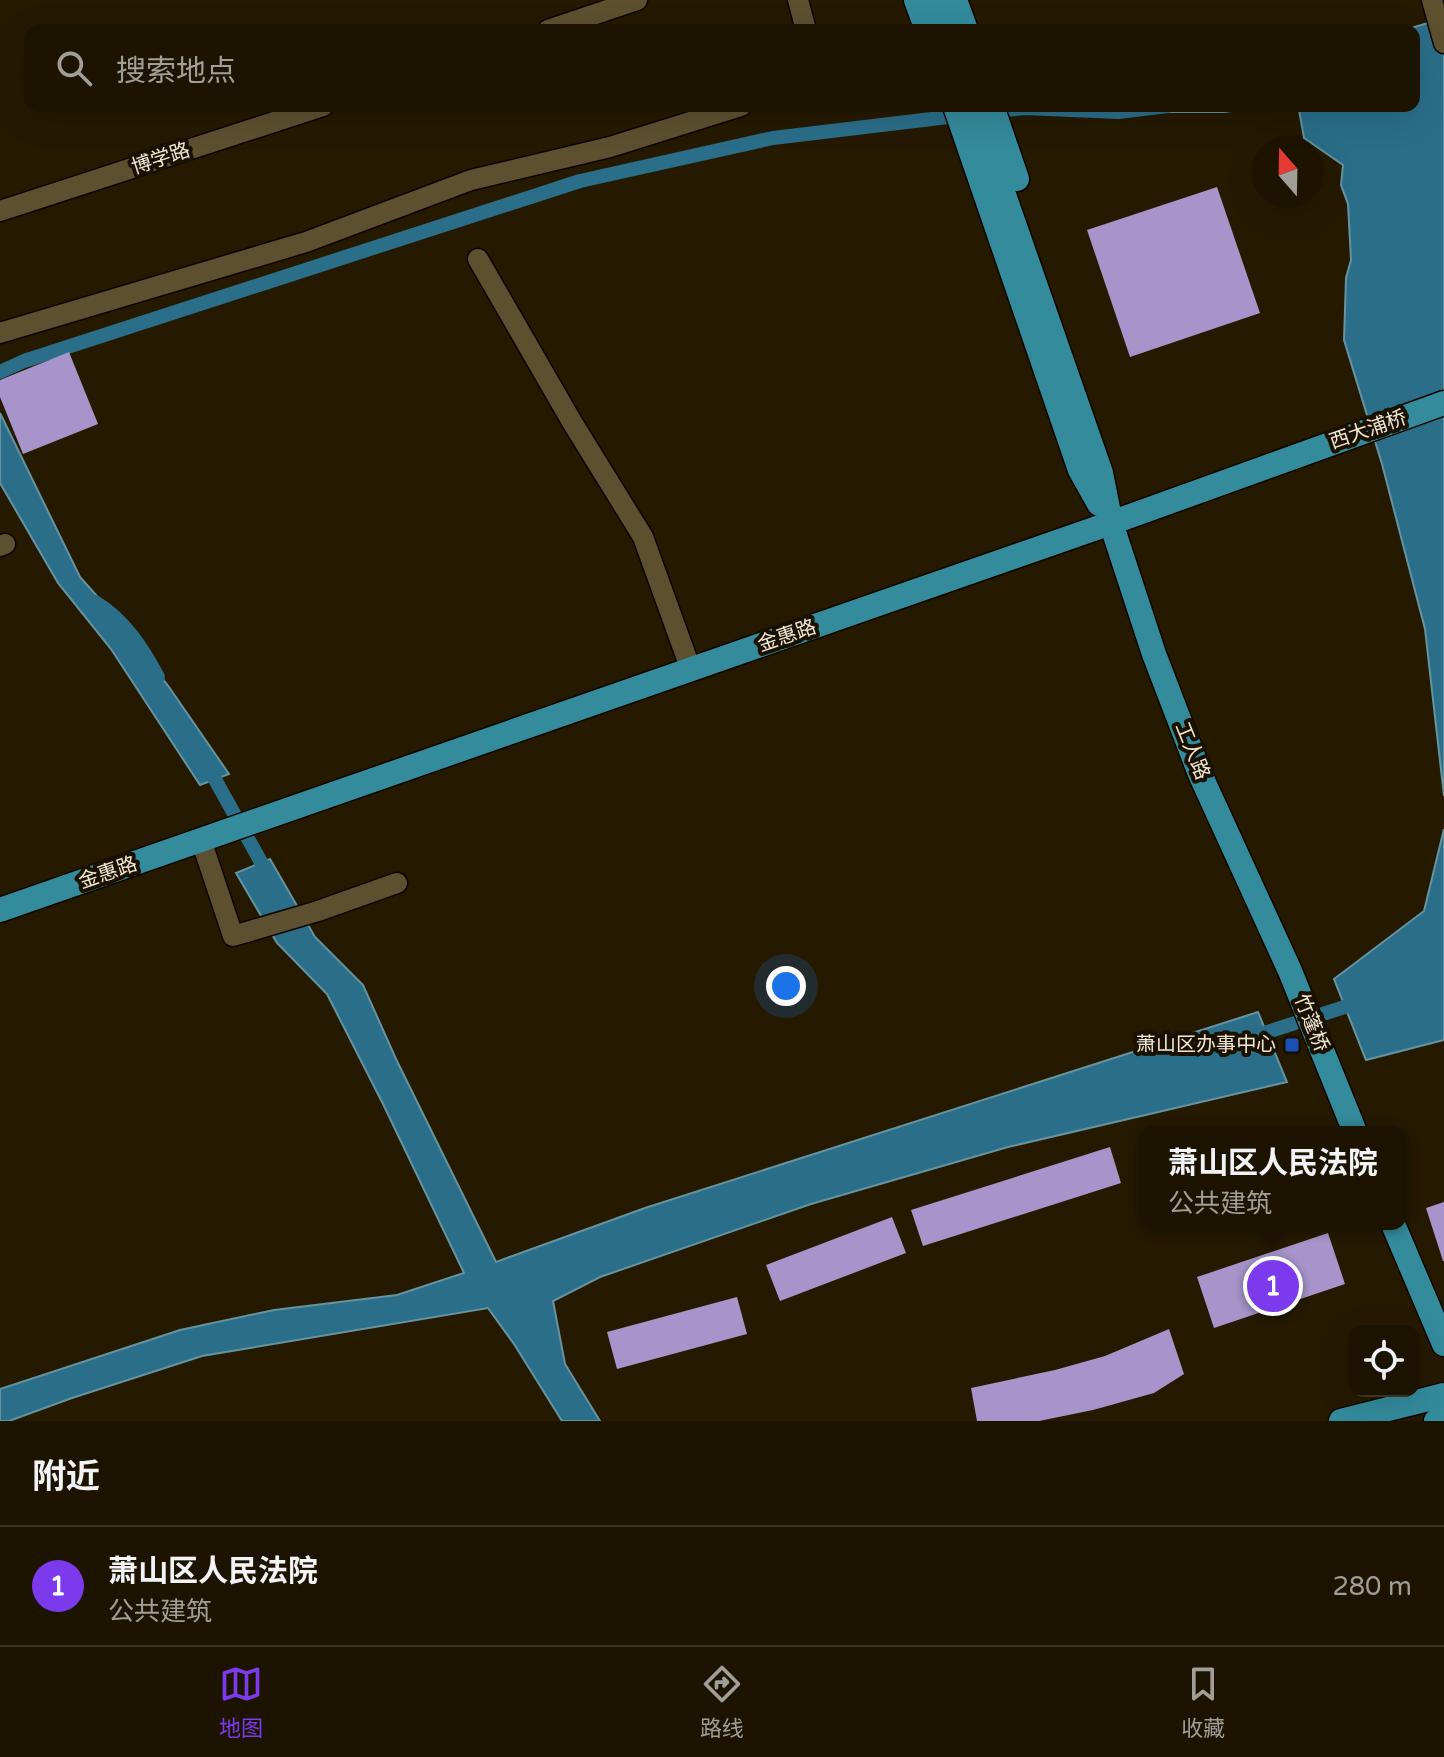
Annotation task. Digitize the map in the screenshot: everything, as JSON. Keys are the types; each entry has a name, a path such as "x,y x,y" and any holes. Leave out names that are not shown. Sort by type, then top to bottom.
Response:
{"main road":[{"path":"905,0 913,24"},
{"path":"916,0 925,24"},
{"path":"935,0 944,24"},
{"path":"955,0 964,24"},
{"path":"943,112 1000,277 1044,336"},
{"path":"958,112 1010,236"},
{"path":"975,112 1010,236"},
{"path":"996,116 1037,236 1044,336"},
{"name":"工人路","path":"1010,236 1044,336 1101,473 1111,523 1154,654 1200,774 1290,971"},
{"name":"西大浦桥","path":"1292,457 1444,403"},
{"name":"金惠路","path":"0,910 1292,457"},
{"name":"竹蓬桥","path":"1290,971 1353,1126"},
{"path":"1396,1230 1444,1344"},
{"path":"1341,1421 1444,1395"},
{"path":"1436,1421 1444,1419"}],"street":[{"path":"566,24 637,0"},
{"path":"798,0 804,24"},
{"path":"1432,0 1444,43"},
{"name":"博学路","path":"0,211 305,112"},
{"path":"0,333 306,242 471,180 610,147 722,112"},
{"path":"478,259 643,537 691,670"},
{"path":"208,838 233,936 397,883"}],"water":[{"path":"1444,18 1444,796 1425,629 1382,464 1344,340 1346,278 1351,260 1348,204 1341,185 1343,165 1324,152 1324,136 1304,136 1299,112 1420,112 1420,25"},
{"path":"0,413 80,577 169,687 229,774 200,785 111,649 58,583 0,483"},
{"path":"1444,829 1444,1040 1366,1060 1334,979 1424,911"},
{"path":"270,859 315,937 363,985 496,1262 645,1208 1258,1012 1287,1082 1008,1147 811,1204 600,1277 553,1301 565,1364 600,1421 562,1421 488,1308 202,1356 9,1421 0,1421 0,1389 180,1330 274,1310 397,1295 464,1273 327,994 277,943 236,873"}],"building":[{"path":"1217,187 1260,313 1130,357 1087,230"},
{"path":"69,352 98,424 23,454 0,397 0,380"},
{"path":"1110,1147 1121,1183 923,1246 911,1210"},
{"path":"1444,1202 1444,1261 1443,1261 1426,1208"},
{"path":"892,1217 906,1253 780,1301 766,1265"},
{"path":"1328,1233 1345,1284 1214,1328 1197,1277"},
{"path":"737,1297 747,1334 617,1369 607,1332"},
{"path":"1169,1329 1184,1374 1154,1393 1039,1421 977,1421 971,1388 1105,1356"}],"waterway":[{"path":"0,372 24,361 580,181 773,138 965,115"},
{"path":"95,602 124,626 158,677"},
{"path":"207,765 271,880"},
{"path":"1249,1038 1363,1001"}],"place":[{"name":"萧山区办事中心","path":"1292,1045"},
{"name":"萧山区人民法院","path":"1273,1286"}]}
